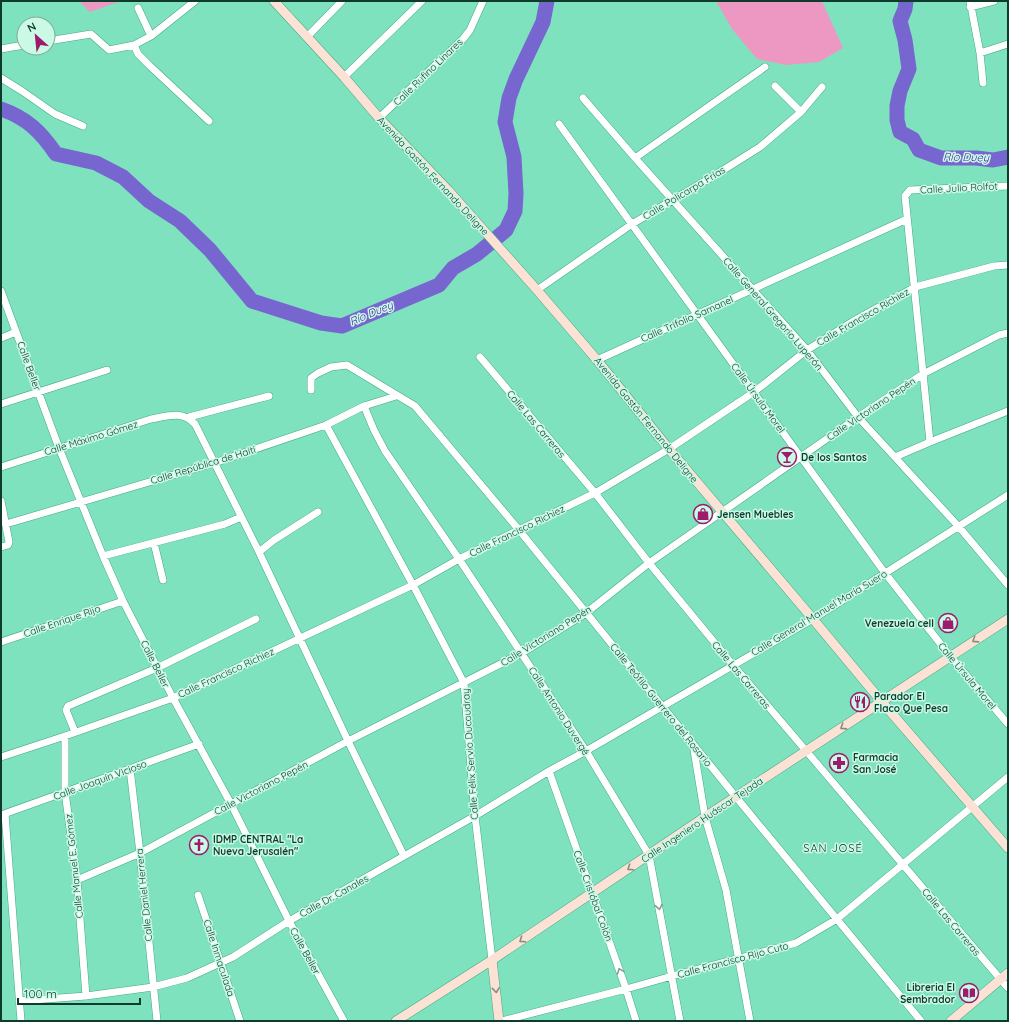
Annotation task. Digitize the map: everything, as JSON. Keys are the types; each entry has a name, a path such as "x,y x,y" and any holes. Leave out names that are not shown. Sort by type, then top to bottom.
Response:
{"main road":[{"name":"Avenida Gastón Fernando Deligne","path":"274,1 344,77 379,118 448,190 537,290 882,702 1008,848"},
{"name":"Calle Ingeniero Huáscar Tejada","path":"396,1021 492,960 705,817 1008,619"},
{"name":"Calle Félix Servio Ducoudray","path":"492,960 500,1021"},
{"path":"951,1021 1008,973"}],"street":[{"path":"56,40 91,34 109,50 134,45 151,36 196,1"},
{"path":"307,37 342,1"},
{"path":"344,77 422,1"},
{"name":"Calle Rufino Linares","path":"379,118 463,39 470,30 483,1"},
{"path":"984,83 980,53 970,4 994,1"},
{"path":"138,8 151,36"},
{"path":"980,53 1008,44"},
{"path":"134,45 138,54 209,121"},
{"path":"1,49 16,46"},
{"path":"635,158 765,67"},
{"path":"1,78 55,114 83,126"},
{"path":"775,86 801,112"},
{"name":"Calle Policarpa Frías","path":"537,290 632,224 760,147 801,112 822,87"},
{"name":"Calle General Gregorio Luperón","path":"583,98 807,350 858,417 959,527 1008,585"},
{"name":"Calle Úrsula Morel","path":"559,124 885,574 950,656 1008,724"},
{"name":"Calle Julio Rolfot","path":"907,219 906,196 910,190 1008,186"},
{"path":"907,219 916,287 930,442"},
{"name":"Calle Trifolio Samanel","path":"597,360 907,219"},
{"name":"Calle Francisco Richiez","path":"1,757 173,698 413,585 459,559 595,493 669,449 754,392 807,350 857,319 916,287 994,266 1008,265"},
{"name":"Calle Beller","path":"1,291 59,448 123,601 157,668 199,744 289,921 344,1021"},
{"path":"1,338 16,332"},
{"name":"Calle Victoriano Pepén","path":"77,880 140,853 348,741 522,653 586,613 649,563 800,457 923,374 1000,335 1008,333"},
{"name":"Calle Las Carreras","path":"480,357 595,493 649,563 733,665 1008,988"},
{"name":"Calle Teófilo Guerrero del Rosario","path":"311,390 311,378 318,373 331,367 347,365 396,396 415,406 519,530 736,797 921,1021"},
{"path":"1,404 107,370"},
{"name":"Calle Máximo Gómez","path":"1,467 151,420 170,415 186,416 269,396"},
{"name":"Calle República de Haití","path":"6,524 80,501 214,463 326,425 364,406 396,396"},
{"name":"Calle Antonio Duvergé","path":"364,406 385,451 522,653 586,751 649,855 680,1021"},
{"path":"895,457 1008,410"},
{"path":"186,416 195,424 259,552 404,856"},
{"name":"Calle Félix Servio Ducoudray","path":"326,425 413,585 464,683 475,816 492,960"},
{"name":"Calle General Manuel María Suero","path":"586,751 814,619 1008,495"},
{"path":"1,501 9,542 8,545 1,547"},
{"path":"259,552 274,540 318,512"},
{"path":"103,556 224,524 241,517"},
{"path":"154,543 163,580"},
{"name":"Calle Enrique Rijo","path":"1,642 123,601"},
{"path":"75,732 66,707 157,668 256,619"},
{"name":"Calle Manuel E. Gómez","path":"65,736 65,792 77,880 86,996"},
{"name":"Calle Joaquín Vicioso","path":"3,815 199,744"},
{"path":"693,744 705,817 726,890 750,1021"},
{"name":"Calle Dr. Canales","path":"19,1001 86,996 153,987 187,978 233,957 289,921 475,816 549,771 586,751"},
{"name":"Calle Daniel Herrera","path":"130,769 157,1021"},
{"name":"Calle Cristóbal Colón","path":"549,771 636,1021"},
{"name":"Calle Francisco Rijo Cuto","path":"500,1021 796,943 837,919 1008,777"},
{"path":"3,815 21,1021"},
{"name":"Calle Inmaculada","path":"198,895 240,1021"}],"shaded area":[{"path":"79,1 121,1 90,12"},
{"path":"716,1 822,1 843,48 819,62 786,65 757,59 732,29"}],"waterway":[{"name":"Río Duey","path":"1,109 26,121 39,132 56,154 96,163 123,177 149,201 180,221 210,250 252,301 321,323 342,326 439,285 453,268 477,254 506,230 515,211 516,194 514,157 505,122 509,98 516,79 543,22 547,1"},
{"name":"Río Duey","path":"906,1 905,9 900,21 905,40 909,69 900,91 897,106 897,120 900,132 913,139 919,150 941,158 976,158 993,160 1008,157"}],"place":[{"name":"De los Santos","path":"787,457"},
{"name":"Jensen Muebles","path":"703,514"},
{"name":"Venezuela cell","path":"948,623"},
{"name":"Parador El Flaco Que Pesa","path":"860,702"},
{"name":"Farmacia San José","path":"839,763"},
{"name":"IDMP CENTRAL \"La Nueva Jerusalén\"","path":"199,845"},
{"name":"Libreria El Sembrador","path":"969,993"}],"district":[{"name":"SAN JOSÉ","path":"833,848"}]}
